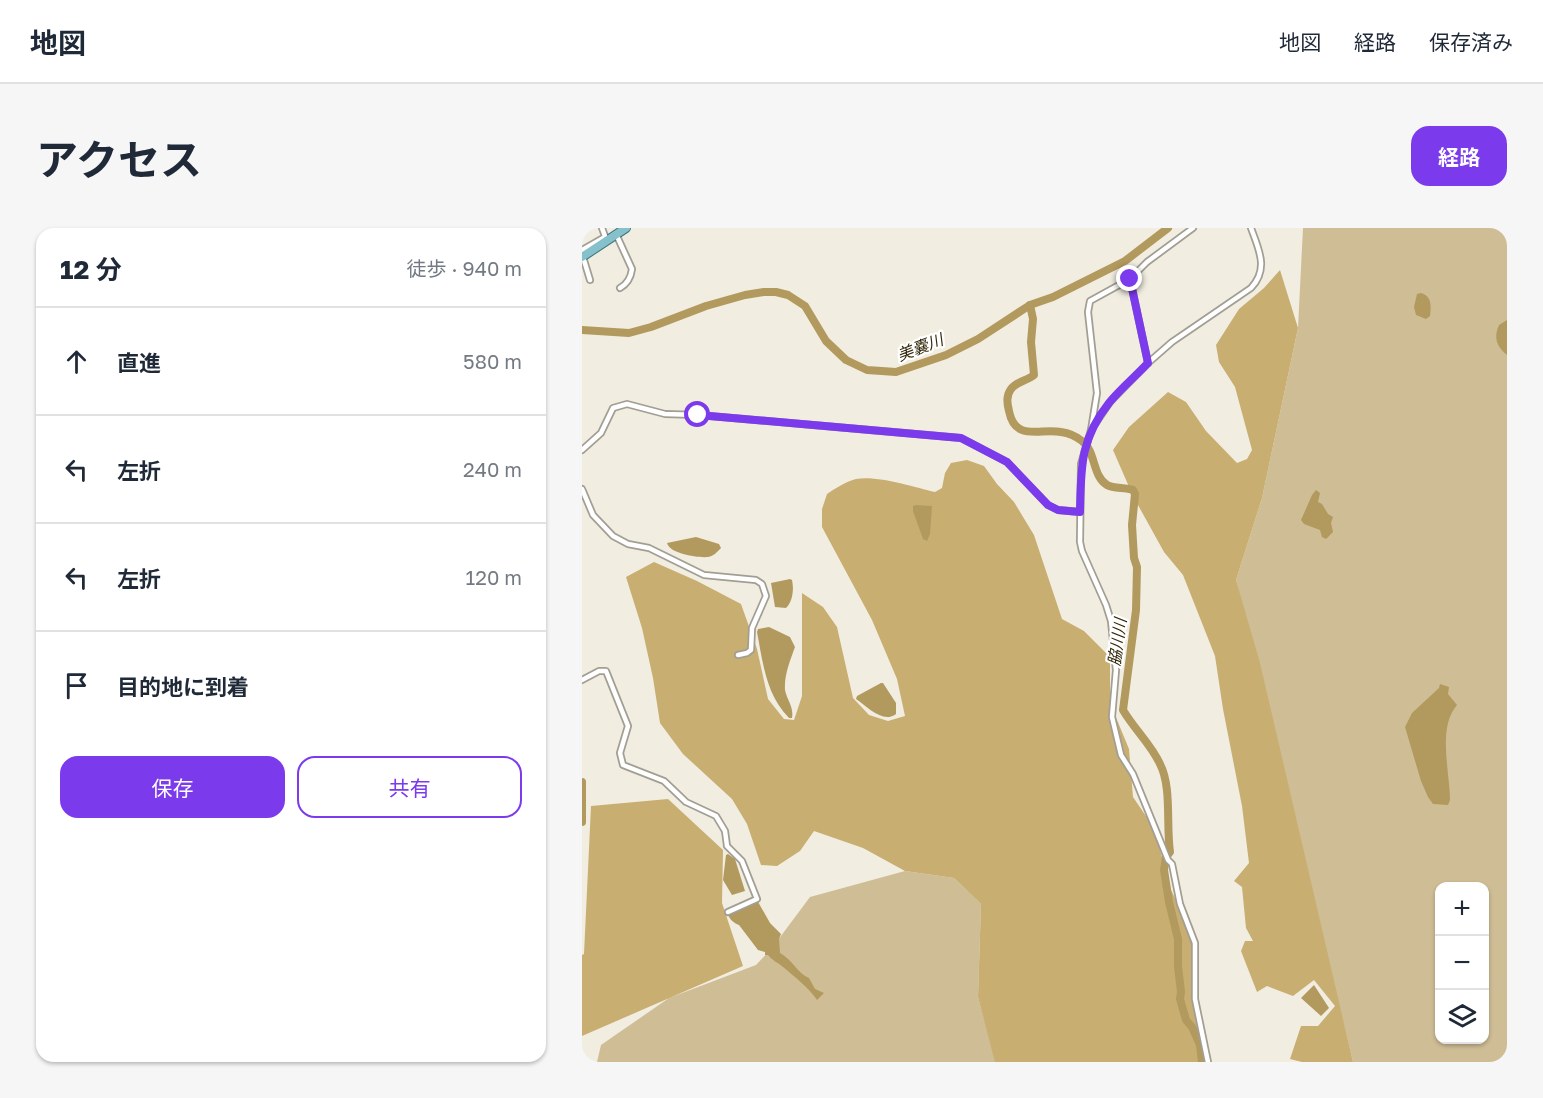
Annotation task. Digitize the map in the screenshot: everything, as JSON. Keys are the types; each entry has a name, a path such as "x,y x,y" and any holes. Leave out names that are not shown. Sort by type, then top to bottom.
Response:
{"main road":[{"path":"582,257 606,239 626,228"}],"street":[{"path":"582,250 606,239 602,228"},
{"path":"1193,228 1148,262 1130,279 1090,301 1088,312 1097,393 1091,430 1080,473 1080,542 1111,621 1116,670 1112,717 1121,755 1133,774 1168,860 1172,864 1180,904 1195,943 1196,999 1208,1062"},
{"path":"1091,430 1110,402 1148,363 1172,342 1257,282 1261,275 1261,261 1251,228"},
{"path":"616,234 632,269 632,275 620,288"},
{"path":"582,257 590,280"},
{"path":"1130,279 1148,363"},
{"path":"582,450 601,433 613,408 627,404 665,414 961,438 1007,462 1048,505 1058,510 1080,512"},
{"path":"582,489 593,515 613,536 628,544 649,548 704,575 756,580 762,584 766,596 752,628 751,650 738,655"},
{"path":"582,680 600,671 606,671 628,726 620,753 623,765 664,781 680,797 709,812 722,824 727,846 742,861 757,899 728,912"}],"shaded area":[{"path":"1303,228 1507,228 1507,1062 1353,1062 1236,580 1262,498 1298,328"},
{"path":"1280,270 1298,328 1262,498 1236,580 1260,663 1353,1062 1302,1062 1290,1059 1301,1026 1318,1026 1335,1006 1314,980 1293,996 1267,986 1257,992 1241,951 1245,941 1253,941 1246,928 1242,887 1234,881 1249,863 1242,806 1215,656 1183,575 1164,552 1133,496 1113,450 1129,427 1168,392 1186,402 1206,431 1237,463 1247,459 1252,450 1235,387 1219,362 1216,345 1239,309 1264,288"},
{"path":"1417,294 1427,296 1430,302 1430,316 1426,319 1416,315 1414,307"},
{"path":"1507,320 1507,355 1498,345 1496,338 1499,325"},
{"path":"967,460 984,466 1014,502 1034,535 1062,619 1084,631 1110,657 1110,703 1129,749 1133,797 1154,828 1171,890 1188,924 1198,972 1200,1062 995,1062 978,997 981,904 954,878 905,871 863,848 814,831 800,851 777,866 761,865 747,824 732,799 683,754 660,723 642,628 626,577 654,562 741,604 757,649 768,699 784,719 794,720 802,696 802,593 823,607 837,627 853,698 869,715 888,721 905,716 897,679 872,620 822,527 822,509 827,494 844,483 856,479 885,480 935,492 942,488 945,473 951,463"},
{"path":"1316,490 1320,493 1318,502 1333,517 1331,523 1333,532 1326,539 1322,537 1320,530 1304,524 1301,520"},
{"path":"913,506 932,506 930,534 927,541 923,539 913,511"},
{"path":"696,537 719,544 721,548 710,556 698,557 679,553 667,543"},
{"path":"790,579 793,587 790,602 786,608 775,607 771,583"},
{"path":"769,627 790,637 795,647 785,684 792,718 789,718 775,699 764,667 757,632 758,629"},
{"path":"881,683 896,703 896,714 891,717 881,716 856,699 857,696"},
{"path":"1440,684 1449,687 1448,694 1457,705 1447,726 1446,751 1450,800 1448,805 1433,804 1428,797 1405,727 1412,713 1439,688"},
{"path":"668,799 723,850 722,903 743,966 582,1036 582,955 584,954 591,806"},
{"path":"728,854 735,859 745,891 732,895 723,880"},
{"path":"905,871 954,878 981,904 978,997 996,1062 597,1062 601,1045 669,998 756,965 772,948 810,897"},
{"path":"757,900 770,923 781,934 780,953 809,978 815,989 824,993 817,1000 792,974 765,955 765,952 758,950 739,925 729,918 728,914"},
{"path":"1314,985 1329,1008 1321,1016 1301,998"}],"waterway":[{"name":"美嚢川","path":"582,330 629,333 745,295 776,292 788,295 805,306 826,341 846,360 867,370 896,372 946,355 978,339 1030,305 1053,297 1125,261 1168,228"},
{"name":"脇川川","path":"1030,305 1033,319 1031,342 1034,375 1013,386 1009,392 1007,402 1012,421 1017,427 1029,432 1053,431 1078,438 1090,451 1102,481 1110,486 1133,490 1135,494 1132,525 1134,558 1137,567 1136,610 1123,710 1147,743 1164,773 1170,852 1166,857 1164,870 1178,939 1180,999 1186,1020 1192,1027 1200,1045 1202,1062"},
{"name":"美嚢川","path":"582,782 582,822"}],"route":[{"path":"698,415 961,438 1007,462 1048,505 1058,510 1080,512 1081,464 1091,430 1110,402 1148,363 1130,279"}]}
